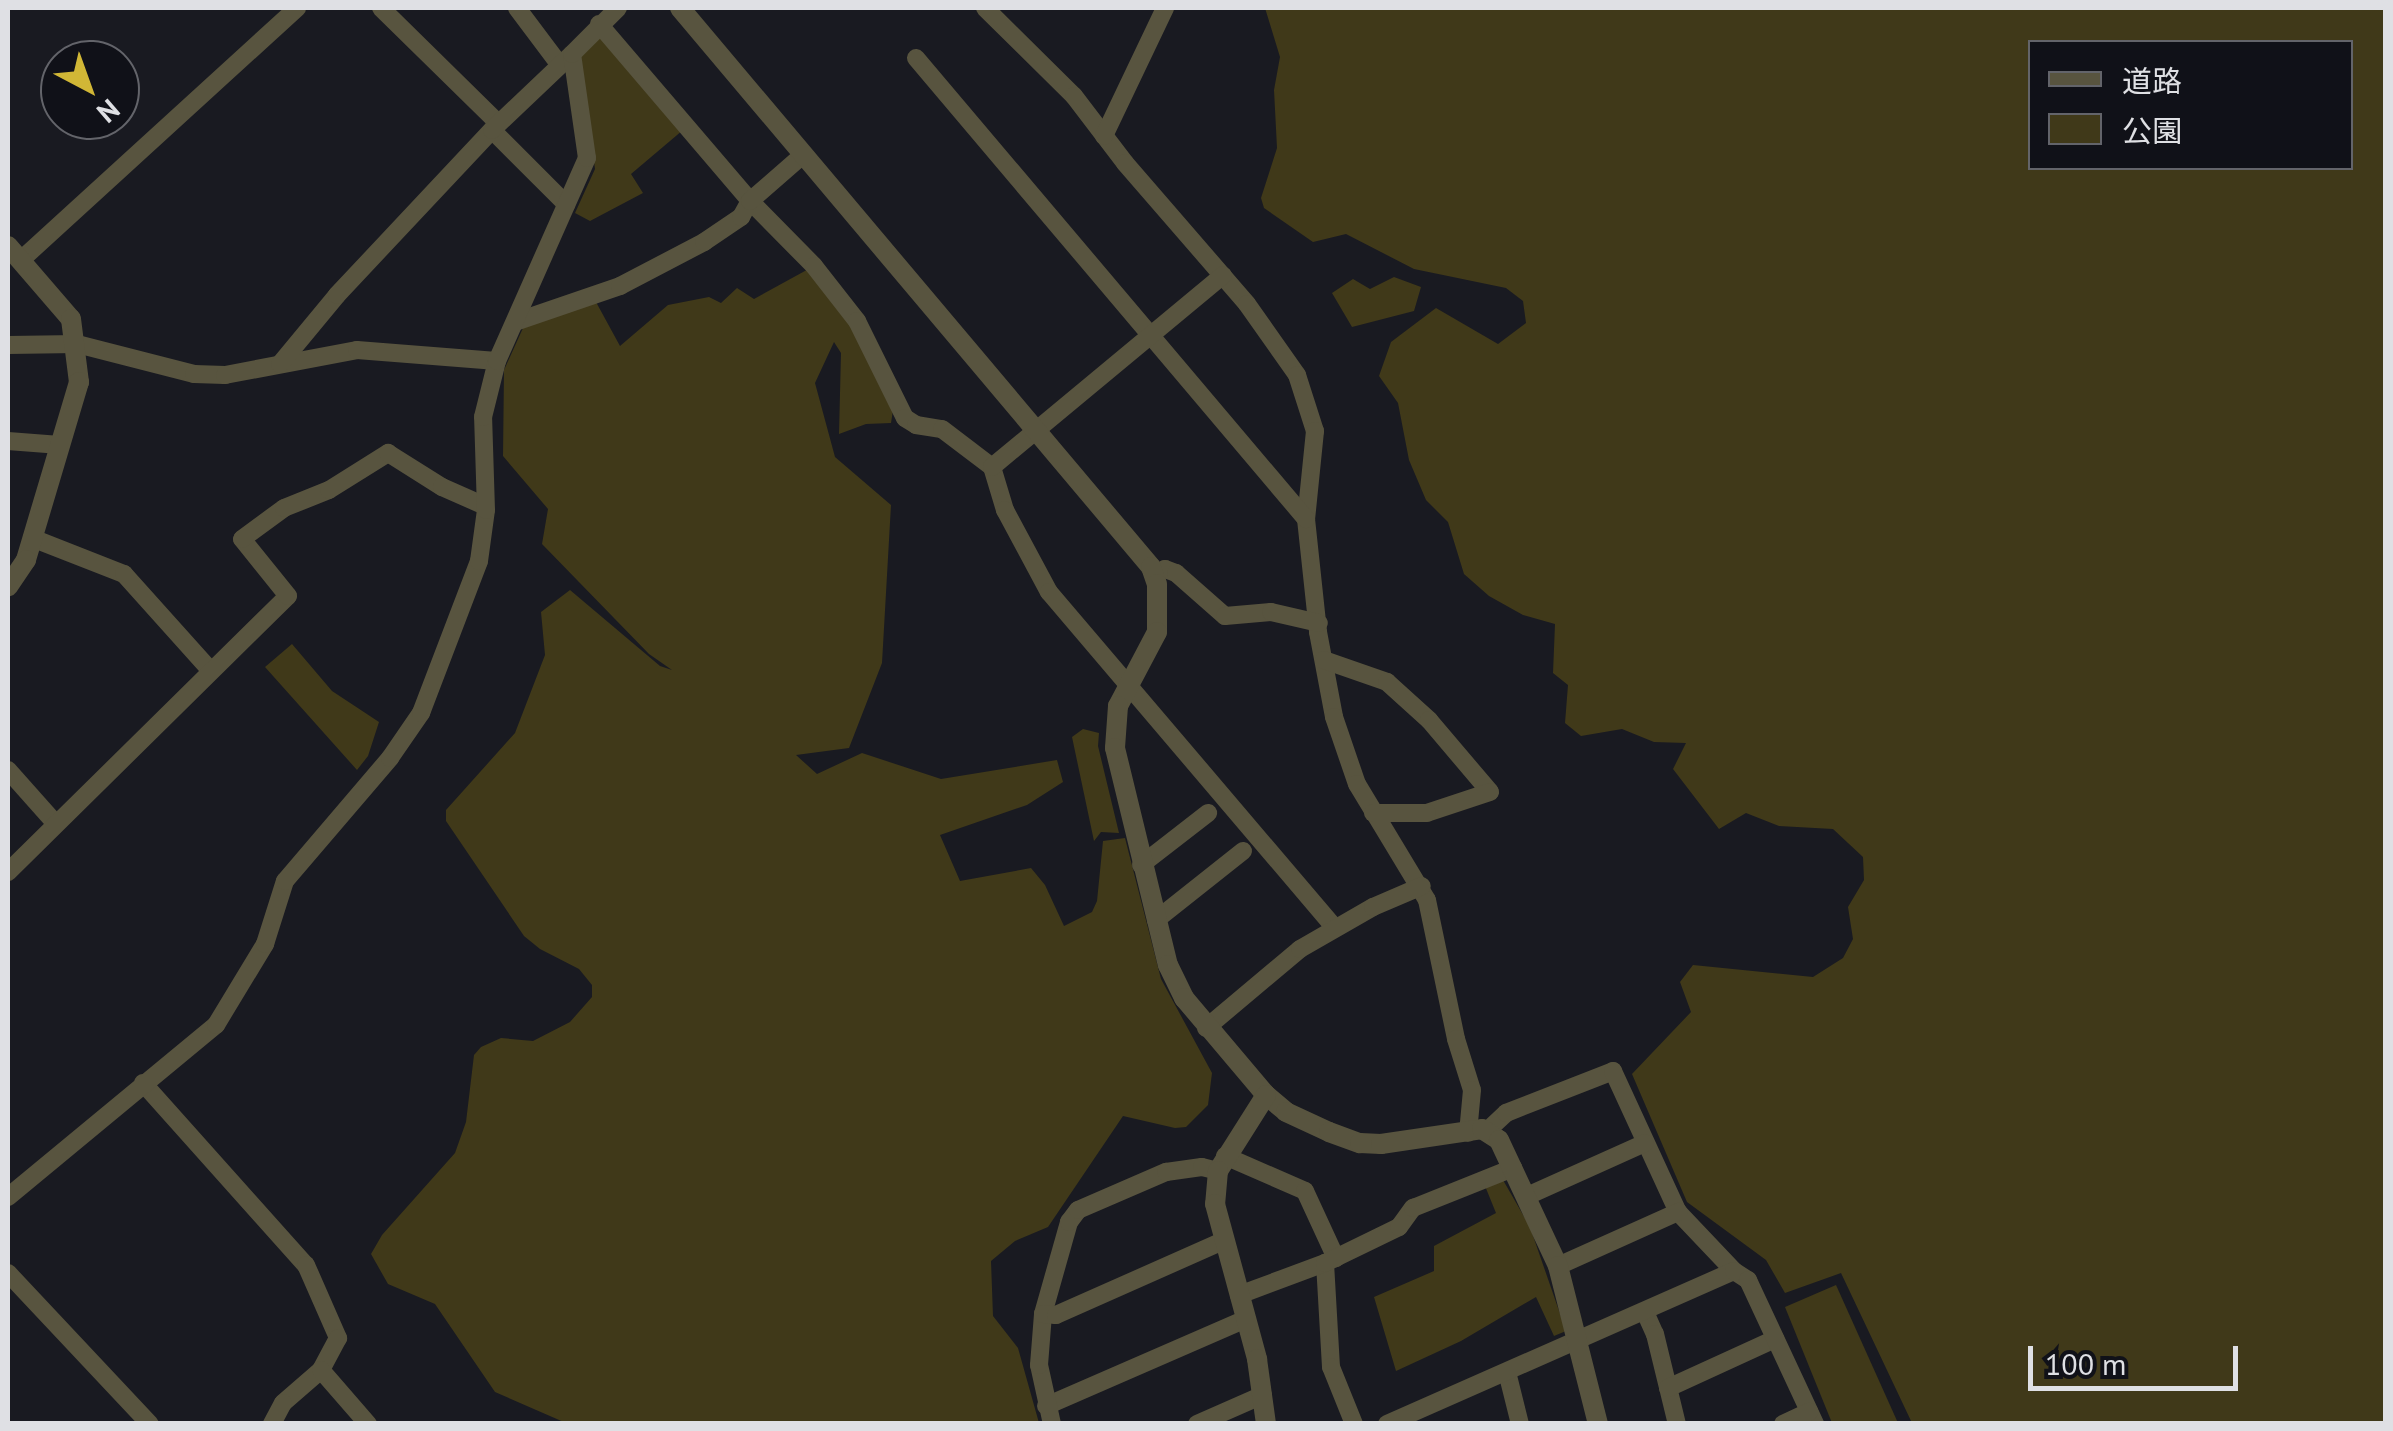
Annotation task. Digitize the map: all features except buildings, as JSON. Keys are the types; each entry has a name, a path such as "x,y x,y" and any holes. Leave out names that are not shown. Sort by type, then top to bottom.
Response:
{"street":[{"path":"8,588 26,560 78,382 77,344 71,319 14,253 297,8"},
{"path":"381,8 566,204"},
{"path":"8,1197 216,1025 265,944 284,881 390,758 421,712 480,561 485,506 483,417 497,361 587,158 566,59 517,8"},
{"path":"280,364 337,295 495,126 618,8"},
{"path":"680,8 1154,574 1158,632 1118,706 1115,748 1168,965 1184,998 1206,1028 1286,1112 1360,1143 1426,1140 1478,1131 1506,1114 1613,1071 1678,1212 1734,1272 1748,1280 1812,1418 1783,1424"},
{"path":"984,8 1074,96 1223,274 1297,374 1315,432 1306,519 1318,622 1340,740 1373,813 1422,886 1472,1090 1478,1131"},
{"path":"1104,136 1164,8"},
{"path":"599,24 750,201 814,266 857,321 905,418 916,426 942,429 992,466 1005,510 1049,592 1335,928"},
{"path":"916,58 1306,519"},
{"path":"518,321 620,286 676,258 741,217 750,201 804,155"},
{"path":"992,466 1223,274"},
{"path":"8,345 77,344 194,374 225,375 357,350 497,361"},
{"path":"8,441 60,444"},
{"path":"8,872 288,596 242,540 284,508 329,490 388,453 463,498 485,506"},
{"path":"32,538 124,574 210,670"},
{"path":"1154,574 1165,569 1176,573 1225,616 1270,612 1318,622"},
{"path":"1324,660 1387,682 1428,720 1490,792 1427,813 1373,813"},
{"path":"8,770 56,824"},
{"path":"1141,865 1208,813"},
{"path":"1156,920 1244,851"},
{"path":"1206,1028 1300,950 1335,928 1422,886"},
{"path":"142,1083 306,1265 338,1338 321,1370 284,1403 272,1424"},
{"path":"1266,1095 1222,1164 1215,1204 1246,1319 1266,1424"},
{"path":"1478,1131 1499,1140 1558,1266 1598,1424"},
{"path":"1526,1196 1645,1143"},
{"path":"1246,1319 1049,1415 1039,1365 1043,1314 1069,1222 1078,1210 1166,1172 1222,1164 1305,1192 1331,1260 1331,1367 1354,1424"},
{"path":"1239,1296 1331,1260 1398,1227 1413,1208 1513,1168"},
{"path":"1558,1266 1678,1212"},
{"path":"1043,1314 1056,1315 1225,1240"},
{"path":"1387,1424 1734,1272"},
{"path":"8,1273 150,1424"},
{"path":"1645,1312 1677,1424"},
{"path":"1668,1388 1776,1339"},
{"path":"321,1370 368,1424"},
{"path":"1507,1372 1520,1424"},
{"path":"1197,1424 1262,1394"}],"green space":[{"path":"1265,8 2385,8 2385,1423 1912,1423 1841,1273 1785,1293 1766,1260 1687,1202 1632,1074 1691,1012 1680,982 1693,965 1813,977 1843,958 1853,939 1848,907 1864,880 1863,857 1833,829 1779,826 1746,813 1719,829 1673,769 1686,743 1654,742 1622,729 1581,736 1565,723 1568,685 1553,673 1555,624 1523,615 1489,596 1464,574 1448,522 1426,500 1409,460 1398,403 1379,376 1391,342 1436,308 1498,344 1526,323 1523,301 1506,288 1414,269 1346,234 1313,242 1264,208 1261,198 1277,148 1274,90 1280,57"},
{"path":"601,34 683,130 631,174 643,193 590,221 575,213 595,169 579,52"},
{"path":"814,266 895,397 891,423 866,424 839,434 841,353 834,342 815,383 835,457 891,505 882,663 849,748 796,755 817,774 862,753 941,779 1057,760 1063,782 1027,805 940,835 960,881 1031,868 1045,885 1064,926 1092,912 1097,901 1103,841 1125,838 1161,979 1212,1073 1208,1105 1186,1127 1123,1116 1048,1227 1015,1241 991,1261 993,1316 1018,1348 1039,1423 566,1423 495,1392 435,1304 388,1284 371,1254 382,1235 455,1153 466,1122 474,1055 481,1047 501,1038 533,1041 570,1022 592,997 592,985 579,969 524,936 446,821 446,810 515,733 545,655 541,612 570,590 660,666 672,670 649,654 542,544 548,509 503,456 504,370 523,328 596,302 620,346 668,305 709,297 721,303 737,288 754,299"},
{"path":"1394,277 1421,287 1414,311 1352,327 1332,293 1353,279 1370,289"},
{"path":"292,644 332,691 379,722 368,756 357,770 265,667"},
{"path":"1083,729 1099,733 1098,746 1119,833 1101,832 1094,841 1072,737"},
{"path":"1499,1173 1530,1227 1566,1331 1554,1336 1536,1297 1461,1341 1396,1371 1374,1297 1434,1271 1434,1246 1496,1213 1483,1181"},
{"path":"1836,1285 1898,1423 1832,1423 1785,1307"}]}
